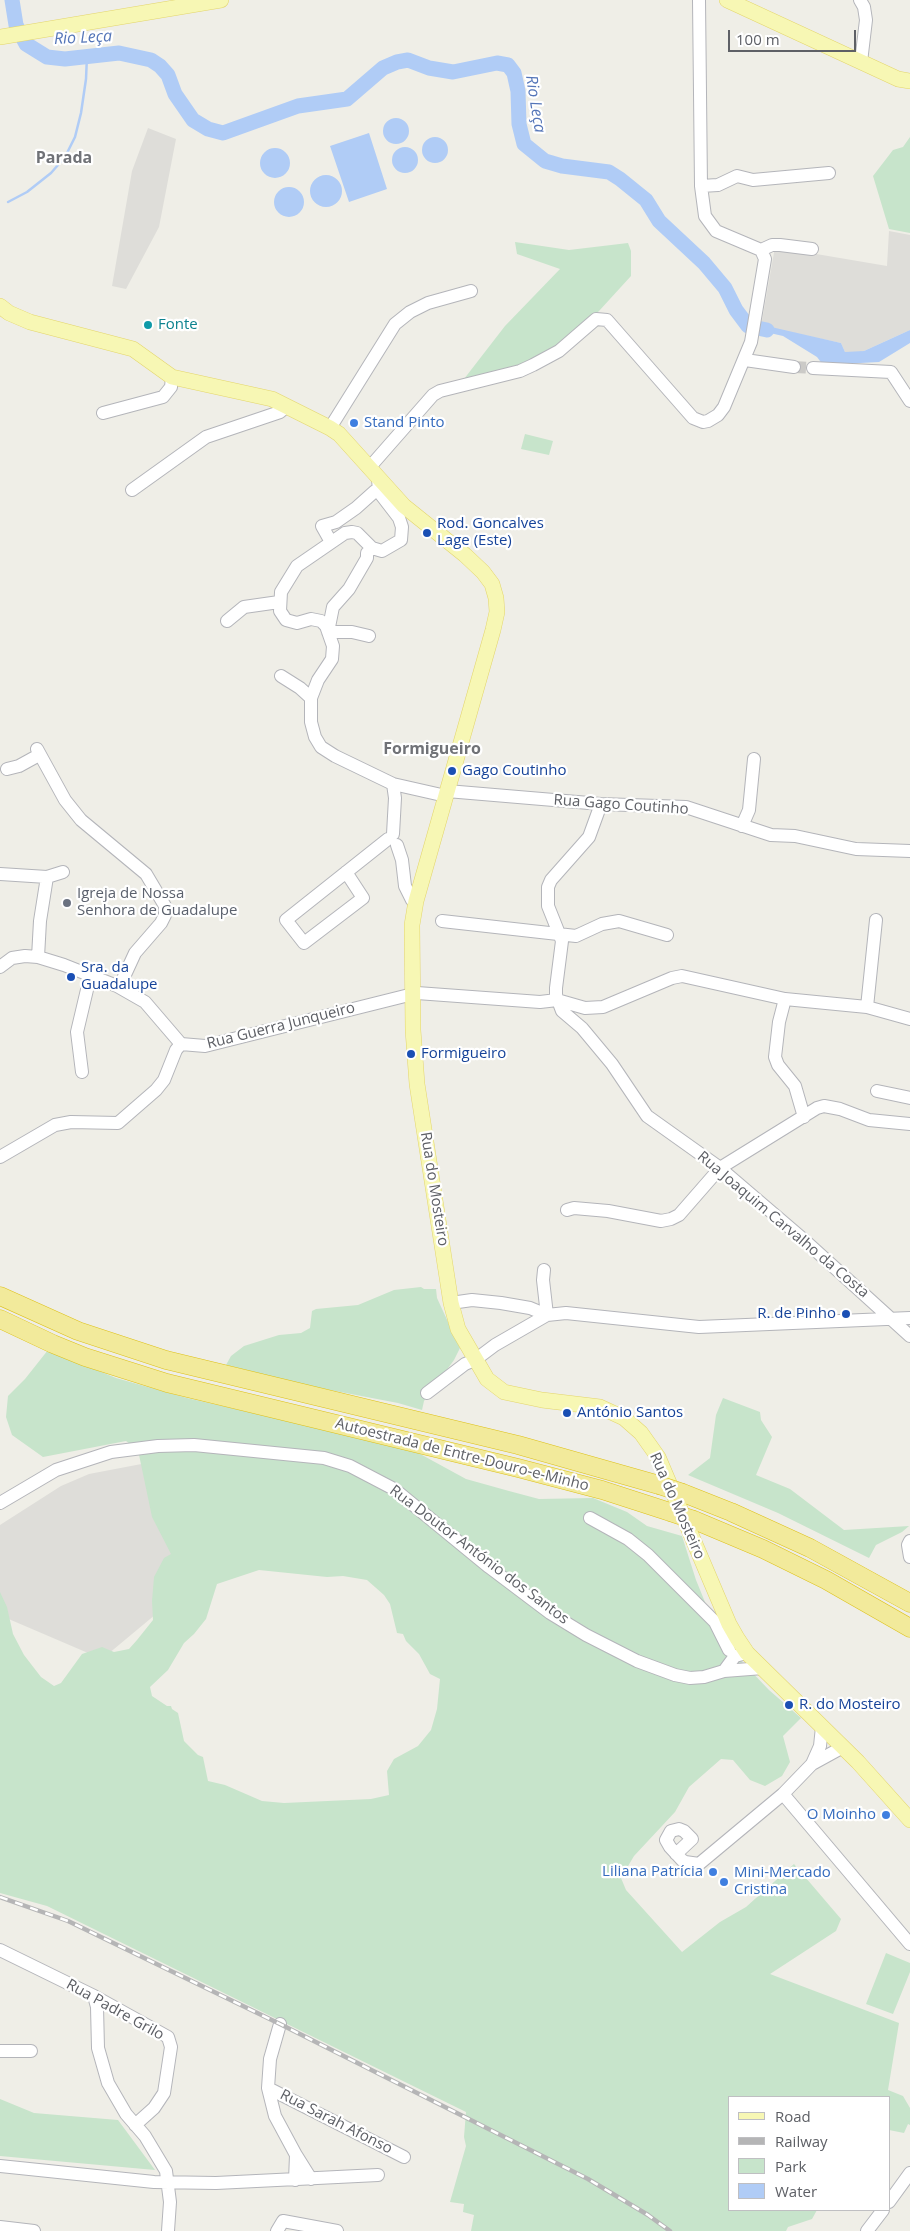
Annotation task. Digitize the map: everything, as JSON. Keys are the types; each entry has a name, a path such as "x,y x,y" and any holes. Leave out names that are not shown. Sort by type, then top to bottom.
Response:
{"highway":[{"name":"Autoestrada de Entre-Douro-e-Minho","path":"0,1296 78,1331 158,1358 526,1448 659,1485 731,1512 810,1548 910,1603"},
{"name":"Autoestrada de Entre-Douro-e-Minho","path":"0,1319 61,1347 168,1383 518,1468 602,1490 694,1520 803,1568 910,1628"}],"main road":[{"path":"4,37 219,0"},
{"path":"728,0 904,80"},
{"path":"0,306 9,313 30,322 133,349 172,377"},
{"name":"Rua do Mosteiro","path":"172,377 260,395 287,406 330,428 339,434 375,479 418,518 465,555 483,572 492,584 497,612 493,630 421,882 412,924 412,994 417,1084 451,1303 458,1328 487,1378 504,1392 542,1400 600,1407 624,1418 641,1433 658,1457 729,1624 747,1653 843,1747 910,1820"}],"street":[{"path":"331,542 322,526 336,522 375,491 375,479 434,396 440,391 520,371 533,365 559,351 596,319 607,320 688,414 698,421 708,421 718,415 724,407 751,342 765,258 761,250 716,231 705,216 701,186 699,0"},
{"path":"860,0 864,7 866,20 861,62"},
{"path":"701,186 718,185 737,176 754,180 829,173"},
{"path":"761,250 772,245 812,249"},
{"path":"330,428 396,324 410,312 428,303 471,291"},
{"path":"745,360 794,368"},
{"path":"814,368 891,372 910,400"},
{"path":"104,413 163,397 171,387 172,377"},
{"path":"132,490 206,437 280,412 287,406"},
{"path":"375,479 399,518 402,527 401,540"},
{"path":"282,676 311,698 318,680 333,654 328,632 321,621 316,619 297,623 286,620 280,611 279,602 284,586 297,566 331,542 352,532 357,533 372,548 382,551 401,540 418,518"},
{"path":"328,632 333,607 349,589 367,558 367,552 372,548"},
{"path":"227,621 244,607 279,602"},
{"path":"328,632 352,632 369,636"},
{"name":"Rua Gago Coutinho","path":"311,698 311,722 315,738 321,747 335,756 393,784 447,794 601,804 686,807 771,835 795,836 856,849 910,851"},
{"path":"7,770 19,766 38,752 65,800 81,820 146,874 165,906 165,915 161,923 136,954 123,979 117,986"},
{"path":"742,826 748,810 754,759"},
{"path":"393,784 395,798 392,840 402,860 405,886 412,900 416,901"},
{"path":"557,1000 556,988 562,947 561,934 548,906 548,887 550,880 589,838 601,804"},
{"path":"346,872 362,898 304,943 286,920 346,872 392,840"},
{"path":"0,874 47,877 63,872"},
{"path":"403,872 421,882"},
{"path":"38,957 40,920 47,877"},
{"path":"867,1007 876,920"},
{"path":"442,921 576,936 602,924 619,921 667,935"},
{"path":"0,954 12,958 38,957 117,986 145,1002 182,1044 176,1050 164,1080 156,1090 118,1123 71,1122 55,1125 0,1156"},
{"path":"0,967 12,958"},
{"name":"Rua Guerra Junqueiro","path":"182,1044 205,1046 417,993 540,1002 557,1000 584,1008 603,1007 672,978 682,976 786,999 867,1007 910,1020"},
{"path":"82,1072 77,1032 90,977"},
{"path":"786,999 779,1022 775,1056 778,1065 795,1086 804,1117"},
{"name":"Rua Joaquim Carvalho da Costa","path":"557,1000 562,1010 582,1028 618,1072 647,1116 720,1168 810,1245 910,1336"},
{"path":"877,1091 910,1098"},
{"path":"567,1210 574,1208 608,1211 661,1221 671,1219 679,1215 720,1168 817,1108 824,1106 840,1109 869,1120 910,1124"},
{"path":"544,1270 543,1280 547,1315"},
{"path":"451,1303 472,1300 501,1303 530,1308 547,1315"},
{"path":"427,1393 465,1364 475,1360 496,1345 547,1315 566,1313 699,1327 910,1318"},
{"name":"Rua Doutor António dos Santos","path":"0,1504 56,1470 111,1452 158,1446 194,1445 324,1458 350,1466 394,1489 489,1567 550,1613 586,1635 637,1661 675,1675 704,1678 728,1670 763,1668"},
{"path":"590,1518 628,1539 648,1555 715,1622 729,1650"},
{"path":"910,1541 908,1545 910,1557"},
{"path":"728,1670 729,1624"},
{"name":"Rua Doutor António dos Santos","path":"728,1670 735,1656 747,1653"},
{"path":"812,1764 820,1746 822,1727"},
{"path":"676,1854 685,1862 699,1864 783,1794 812,1764 843,1747"},
{"path":"783,1794 910,1944"},
{"name":"Rua Padre Grilo","path":"0,1950 94,1996 164,2034 170,2041 169,2068 164,2093 154,2108 135,2125"},
{"path":"94,1996 97,2007 98,2048 105,2075 116,2099 163,2162 169,2182 168,2231"},
{"path":"280,2024 270,2059 268,2088 275,2116 311,2179"},
{"path":"0,2051 31,2050"},
{"name":"Rua Sarah Afonso","path":"268,2088 404,2157"},
{"path":"295,2180 296,2155"},
{"path":"0,2166 154,2182 295,2180 378,2175"},
{"path":"890,2201 910,2173"},
{"path":"867,2231 882,2211"},
{"path":"277,2231 283,2221 337,2231"},
{"path":"0,2228 34,2231"}],"shaded area":[{"path":"148,128 176,139 159,227 126,289 112,286 132,171"},
{"path":"889,231 910,235 910,330 857,353 845,352 841,343 761,326 775,247 887,266"},
{"path":"152,1462 227,1555 102,1659 4,1617 0,1610 0,1525 61,1486 89,1474"}],"green space":[{"path":"910,137 910,233 889,229 873,176 893,150 903,147"},
{"path":"515,242 569,250 628,243 631,251 631,276 599,311 566,342 532,362 464,379 505,326 560,269 517,254"},
{"path":"525,434 553,441 549,455 521,449"},
{"path":"421,1287 424,1289 436,1289 437,1298 460,1348 454,1360 424,1401 422,1410 398,1403 309,1386 226,1365 231,1356 244,1346 279,1335 301,1333 310,1328 312,1311 316,1309 358,1305 394,1290"},
{"path":"48,1350 116,1378 187,1398 411,1449 466,1479 509,1491 539,1499 593,1498 627,1512 647,1526 682,1536 696,1580 720,1639 769,1690 801,1718 783,1736 790,1762 782,1776 765,1786 750,1780 733,1760 721,1759 689,1787 675,1812 634,1856 621,1878 626,1890 682,1952 720,1922 746,1907 794,1864 841,1919 836,1931 770,1974 899,2023 888,2090 903,2096 910,2108 910,2125 908,2124 904,2133 890,2130 890,2096 728,2096 728,2211 816,2211 812,2219 788,2227 786,2231 471,2231 474,2215 463,2212 464,2204 450,2202 466,2146 464,2137 466,2112 47,1906 0,1893 0,1592 7,1607 13,1634 24,1655 41,1677 54,1686 61,1683 82,1654 102,1647 114,1652 129,1649 137,1640 153,1620 154,1577 164,1558 171,1554 152,1517 138,1450 126,1441 43,1457 12,1435 6,1417 8,1396 25,1379","holes":["259,1570 327,1577 343,1576 367,1580 384,1595 390,1604 397,1633 403,1634 406,1641 419,1654 430,1674 440,1679 437,1709 431,1730 418,1746 394,1759 387,1771 389,1795 371,1799 284,1803 262,1801 225,1785 208,1781 203,1757 198,1755 184,1741 178,1713 171,1706 167,1706 152,1696 150,1687 168,1670 184,1643 206,1619 217,1584"]},
{"path":"723,1398 760,1412 761,1420 772,1437 756,1475 790,1489 844,1530 909,1526 902,1532 876,1545 869,1558 778,1513 688,1475 710,1458 716,1415"},
{"path":"886,1953 910,1963 910,1972 893,2014 866,2004"},
{"path":"0,2099 34,2113 118,2120 155,2170 0,2156"}],"water":[{"path":"396,118 405,122 409,131 405,140 396,144 387,140 383,131 387,122"},
{"path":"369,133 387,189 349,202 330,146"},
{"path":"435,137 444,141 448,150 444,159 435,163 426,159 422,150 426,141"},
{"path":"405,147 414,151 418,160 414,169 405,173 396,169 392,160 396,151"},
{"path":"275,148 286,152 290,163 286,174 275,178 264,174 260,163 264,152"},
{"path":"326,175 332,176 337,180 341,185 341,197 337,202 332,206 326,207 320,206 315,202 311,197 310,191 311,185 315,180 320,176"},
{"path":"289,187 300,191 304,202 300,213 289,217 278,213 274,202 278,191"},
{"path":"758,324 841,343 845,352 864,351 910,330 910,343 879,362 823,365 817,357 783,336 761,331 756,333"}],"waterway":[{"name":"Rio Leça","path":"12,0 16,25 26,44 47,57 65,59 119,53 151,60 168,75 175,94 193,120 208,129 223,133 298,106 347,99 383,68 397,62 408,60 429,68 453,72 497,63 508,65 514,73 518,91 519,124 524,144 545,161 562,166 609,172 620,179 646,200 659,221 704,263 725,288 736,310 748,326 767,330"},
{"path":"8,202 27,192 51,173 65,157 75,137 81,113 87,56"}],"tunnel":[{"path":"794,367 813,368"}],"railway":[{"path":"0,1897 68,1921 280,2024 588,2179 648,2215 670,2231"}],"place":[{"name":"Fonte","path":"148,325"},
{"name":"Stand Pinto","path":"354,423"},
{"name":"Rod. Goncalves Lage (Este)","path":"427,533"},
{"name":"Gago Coutinho","path":"452,771"},
{"name":"Igreja de Nossa Senhora de Guadalupe","path":"67,903"},
{"name":"Sra. da Guadalupe","path":"71,977"},
{"name":"Formigueiro","path":"411,1054"},
{"name":"R. de Pinho","path":"846,1314"},
{"name":"António Santos","path":"567,1413"},
{"name":"R. do Mosteiro","path":"789,1705"},
{"name":"O Moinho","path":"886,1815"},
{"name":"Liliana Patrícia","path":"713,1872"},
{"name":"Mini-Mercado Cristina","path":"724,1882"}],"district":[{"name":"Parada","path":"64,158"},
{"name":"Formigueiro","path":"432,749"}]}
